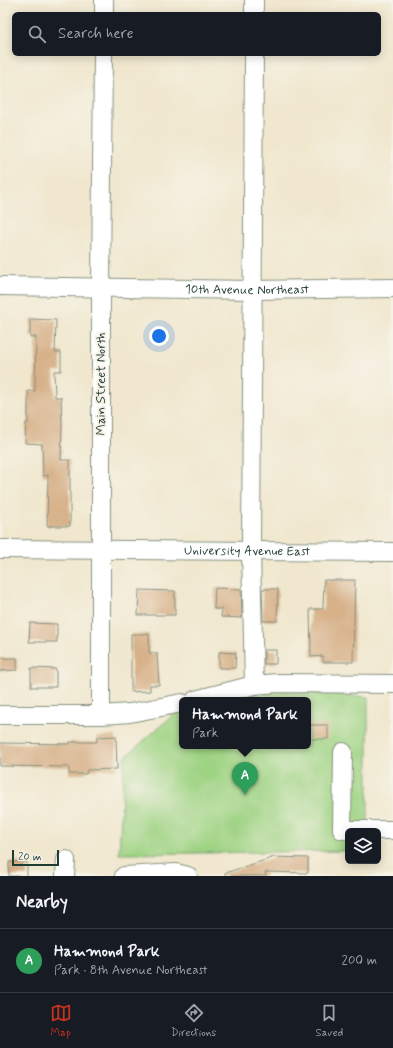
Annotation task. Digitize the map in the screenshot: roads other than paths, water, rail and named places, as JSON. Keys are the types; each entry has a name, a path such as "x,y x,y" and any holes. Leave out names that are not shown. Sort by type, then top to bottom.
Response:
{"street":[{"path":"104,0 104,12"},
{"path":"254,0 254,12"},
{"name":"Main Street North","path":"101,715 101,287 103,56"},
{"path":"254,56 251,550 254,684"},
{"name":"10th Avenue Northeast","path":"0,286 252,290 393,288"},
{"name":"University Avenue East","path":"0,549 393,552"},
{"path":"206,697 254,684 393,684"},
{"path":"0,715 101,715 146,711 179,704"},
{"path":"344,752 342,830 393,830"},
{"path":"124,876 176,873 188,876"}],"place":[{"name":"Hammond Park","path":"245,795"}]}
